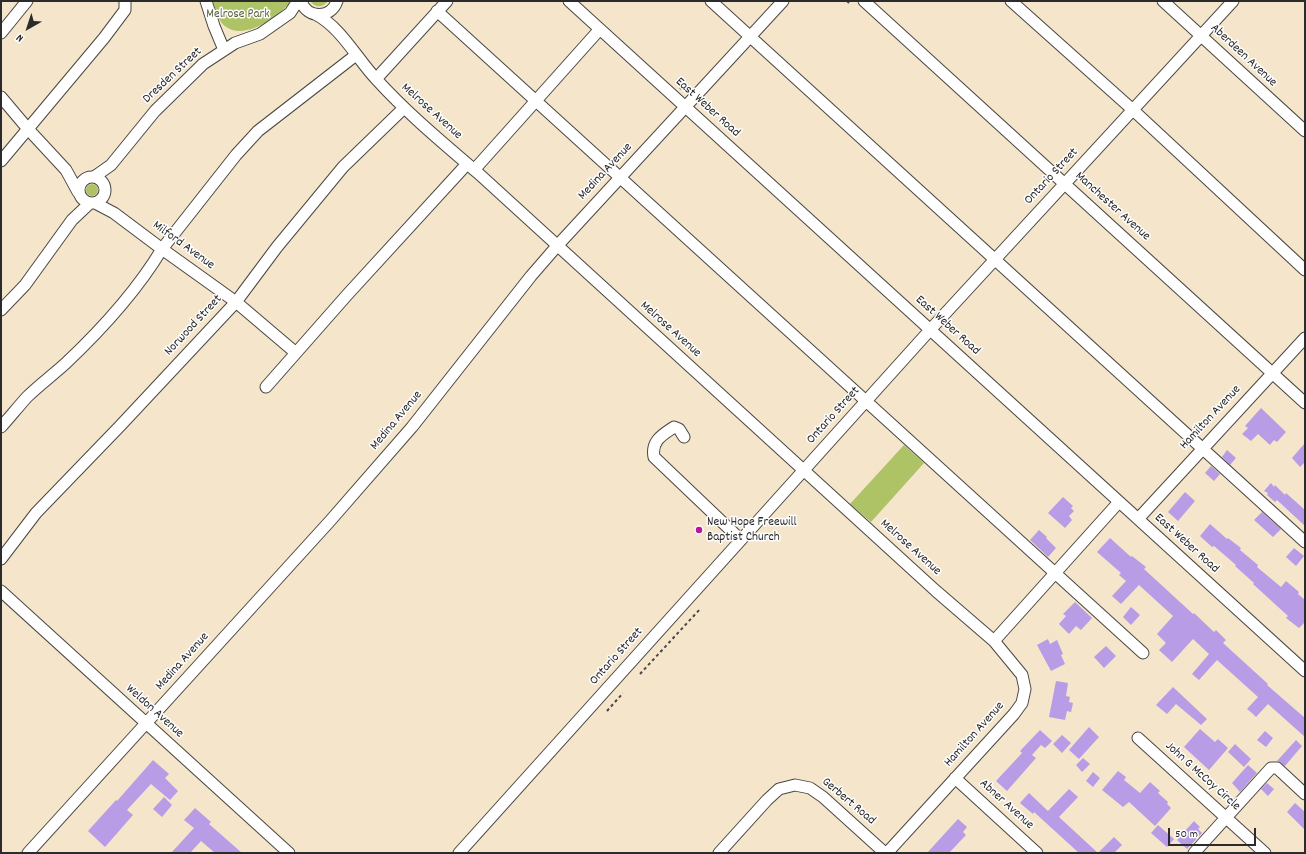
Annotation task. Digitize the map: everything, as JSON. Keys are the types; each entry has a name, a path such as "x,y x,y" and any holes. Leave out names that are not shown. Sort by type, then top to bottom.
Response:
{"street":[{"path":"1,33 27,1"},
{"path":"1,161 112,27 125,10 125,1"},
{"path":"206,1 224,50"},
{"name":"Dresden Street","path":"92,177 111,165 155,111 203,64 235,43 260,34 290,13 298,1"},
{"name":"Melrose Avenue","path":"301,1 304,8 322,18 337,31 376,79 404,108 936,591 994,641"},
{"path":"376,79 446,1"},
{"name":"East Weber Road","path":"569,1 1305,671"},
{"path":"711,1 1305,542"},
{"name":"Medina Avenue","path":"28,853 330,521 412,427 531,276 557,246 783,1"},
{"name":"Manchester Avenue","path":"864,1 1305,403"},
{"path":"1011,1 1133,110 1305,270"},
{"name":"Aberdeen Avenue","path":"1162,1 1305,131"},
{"name":"Ontario Street","path":"459,853 930,330 1233,1"},
{"name":"Dresden Street","path":"290,13 325,14 335,4"},
{"name":"Melrose Avenue","path":"335,4 333,15 337,31"},
{"path":"438,11 1143,654"},
{"path":"266,388 296,353 470,167 536,101 600,29"},
{"path":"1,427 27,397 66,363 126,300 153,265 162,249 232,161 258,131 356,55"},
{"path":"1,97 66,170 79,194 86,202 92,203"},
{"name":"Norwood Street","path":"1,559 36,513 236,302 277,247 343,167 404,108"},
{"name":"Dresden Street","path":"104,190 111,165"},
{"path":"1,310 26,285 72,220 92,203 99,201 104,190 102,182 92,177 66,170"},
{"path":"72,220 79,194 78,188 82,180 92,177"},
{"name":"Milford Avenue","path":"104,190 114,213"},
{"name":"Milford Avenue","path":"92,203 114,213 236,302 296,353"},
{"name":"Hamilton Avenue","path":"1138,519 1305,338"},
{"path":"684,436 679,429 674,427 662,435 655,443 653,451 654,457 741,540"},
{"path":"994,641 1119,502"},
{"name":"Weldon Avenue","path":"1,591 289,853"},
{"name":"Hamilton Avenue","path":"886,853 1014,714 1022,703 1025,689 1022,675 994,641"},
{"name":"John G McCoy Circle","path":"1138,738 1265,853"},
{"path":"1194,853 1271,768 1277,768 1305,794"},
{"name":"Abner Avenue","path":"955,778 1037,853"},
{"name":"Gerbert Road","path":"719,853 767,800 779,789 795,785 810,788 823,797 886,853"}],"path":[{"path":"640,674 701,608"},
{"path":"607,711 623,693"}],"green space":[{"name":"Melrose Park","path":"213,1 291,1 277,15 268,21 247,30 237,31 228,28 221,22"},
{"path":"310,1 328,1 324,5 317,6"},
{"path":"90,184 94,184 98,190 94,196 90,196 86,192 86,188"},
{"path":"904,445 924,463 871,522 850,504"}],"building":[{"path":"1261,408 1286,432 1277,442 1274,440 1270,445 1258,434 1251,441 1242,434 1248,428 1245,426"},
{"path":"1305,443 1305,462 1300,467 1292,458"},
{"path":"1227,450 1236,458 1230,465 1222,457"},
{"path":"1211,466 1220,474 1214,481 1205,473"},
{"path":"1271,483 1285,495 1286,493 1305,510 1305,526 1277,500 1275,502 1267,495 1268,493 1264,491"},
{"path":"1185,492 1195,501 1178,521 1168,512"},
{"path":"1063,497 1073,506 1071,508 1074,511 1069,516 1072,520 1065,528 1048,513"},
{"path":"1262,512 1281,529 1273,537 1254,520"},
{"path":"1210,524 1227,539 1228,538 1241,548 1240,550 1258,565 1257,567 1281,587 1286,581 1299,592 1298,594 1305,600 1305,622 1299,628 1286,618 1288,616 1253,584 1254,583 1235,566 1236,565 1200,536"},
{"path":"1039,530 1056,548 1048,557 1030,540"},
{"path":"1110,538 1131,557 1132,556 1146,567 1144,569 1193,614 1194,613 1214,632 1216,630 1226,640 1223,643 1268,684 1267,685 1305,718 1305,737 1268,704 1256,717 1247,709 1258,697 1217,660 1199,680 1192,674 1209,654 1193,639 1172,662 1159,650 1166,643 1157,634 1173,616 1139,585 1121,604 1112,596 1126,581 1119,575 1121,573 1097,552"},
{"path":"1294,548 1304,556 1296,566 1286,557"},
{"path":"1075,602 1092,618 1081,630 1076,626 1069,634 1059,624 1066,616 1063,614"},
{"path":"1131,607 1140,615 1131,625 1123,617"},
{"path":"1048,639 1050,644 1057,640 1063,654 1061,655 1065,664 1051,671 1037,645"},
{"path":"1106,646 1116,656 1104,668 1094,657"},
{"path":"1056,681 1068,683 1066,696 1070,697 1069,702 1073,703 1071,712 1067,711 1065,720 1049,717"},
{"path":"1173,687 1207,719 1201,725 1176,704 1167,714 1156,705"},
{"path":"1089,727 1099,737 1079,759 1069,750"},
{"path":"1200,729 1215,742 1218,739 1228,748 1209,770 1184,747"},
{"path":"1040,730 1052,741 1045,748 1041,745 1032,755 1036,758 1007,791 996,781 1022,753 1020,751"},
{"path":"1265,731 1273,738 1266,747 1257,740"},
{"path":"1062,735 1071,743 1062,753 1053,744"},
{"path":"1296,740 1302,746 1285,766 1277,761"},
{"path":"1235,744 1251,759 1244,767 1228,752"},
{"path":"1083,758 1090,764 1082,772 1076,765"},
{"path":"153,760 169,774 165,778 178,791 170,800 151,784 127,810 133,815 105,847 88,831"},
{"path":"1248,765 1257,773 1240,792 1232,783"},
{"path":"1118,771 1126,777 1124,780 1140,793 1150,782 1160,791 1158,793 1168,802 1167,804 1171,808 1155,826 1129,802 1123,807 1102,790"},
{"path":"1093,772 1100,778 1093,787 1086,781"},
{"path":"1267,783 1274,789 1268,796 1261,789"},
{"path":"1069,789 1078,797 1059,817 1098,853 1079,853 1034,812 1033,814 1020,803 1029,793 1048,811"},
{"path":"164,797 172,805 162,817 153,809"},
{"path":"1295,803 1305,812 1305,830 1287,812"},
{"path":"195,808 211,822 209,824 242,853 215,853 201,841 190,853 171,853 194,828 184,820"},
{"path":"958,819 967,827 963,832 966,835 949,853 927,853"},
{"path":"1194,821 1200,827 1198,829 1202,833 1187,849 1177,840"},
{"path":"1158,825 1174,839 1167,847 1151,833"},
{"path":"1114,837 1122,845 1114,853 1098,853"}],"place":[{"name":"New Hope Freewill Baptist Church","path":"699,530"}]}
